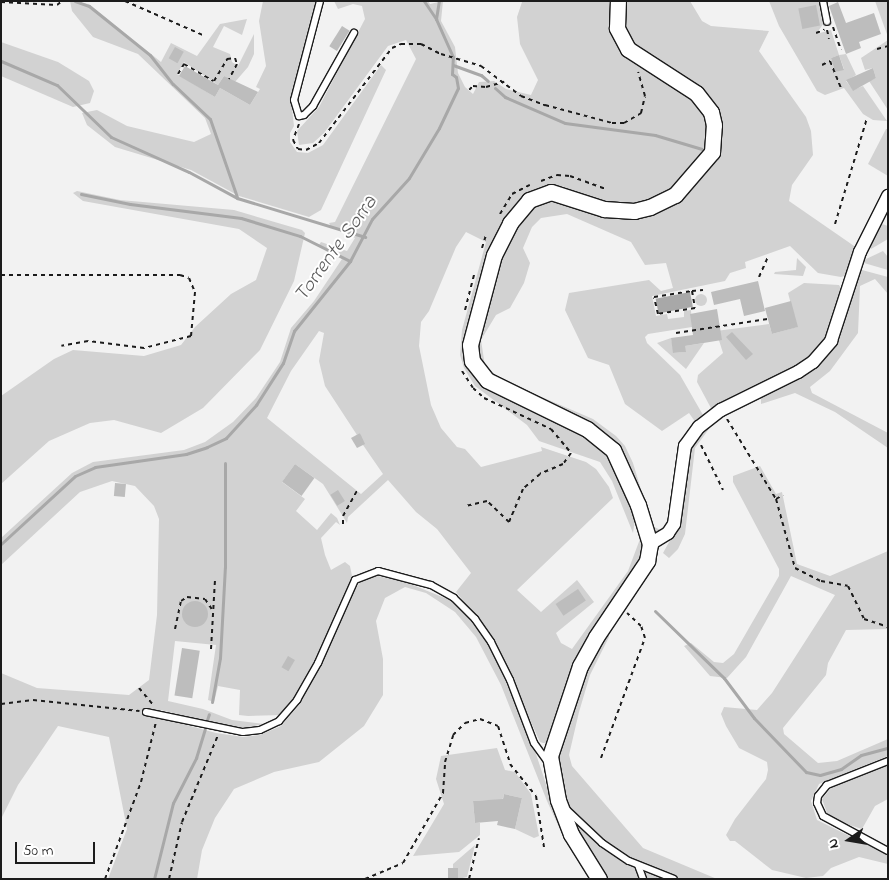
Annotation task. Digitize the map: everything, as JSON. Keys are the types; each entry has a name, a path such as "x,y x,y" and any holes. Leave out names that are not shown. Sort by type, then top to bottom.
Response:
{"street":[{"path":"599,879 571,834 558,800 551,765 556,736 580,666 647,561 650,544 638,505 613,450 586,429 487,380 478,372 471,354 472,334 494,255 510,223 529,200 551,192 604,209 634,210 650,207 675,195 712,152 714,125 704,101 686,86 628,49 617,28 618,1"},
{"path":"650,544 664,536 674,524 685,446 699,427 721,410 798,372 813,362 831,341 860,252 888,196"}],"lane":[{"path":"320,1 294,100 296,112 304,116 313,106 354,33"},
{"path":"823,1 827,26"},
{"path":"146,712 220,730 260,730 279,721 297,700 318,663 347,592 363,574 378,571 430,586 454,598 475,619 510,680 534,743 551,765"},
{"path":"888,761 827,785 818,796 817,803 822,816 888,851"},
{"path":"558,800 602,843 638,865 674,879"},
{"path":"638,865 643,879"}],"path":[{"path":"1,2 57,5 62,1"},
{"path":"125,1 205,36"},
{"path":"816,33 827,26 832,26 841,50"},
{"path":"304,116 294,132 293,140 298,149 306,150 320,143 392,48 410,43 420,44 440,54 481,66 521,96 545,105 593,119 624,123 641,113 645,96 628,49"},
{"path":"877,49 888,46"},
{"path":"178,74 184,64 214,81 227,59 235,58 237,64 229,79"},
{"path":"822,65 830,61 842,90"},
{"path":"469,90 473,86 486,87 504,82"},
{"path":"835,224 867,118"},
{"path":"759,277 768,257"},
{"path":"1,275 180,275 189,278 195,292 191,336 144,348 88,341 61,346"},
{"path":"692,291 695,308 658,314 654,297 692,291 703,290"},
{"path":"676,333 768,319"},
{"path":"720,422 726,418 776,499 795,568 821,581 848,586 864,619 888,627"},
{"path":"466,506 487,501 509,522 523,490 540,474 563,464 571,453 550,429 524,419"},
{"path":"703,438 701,450 723,490"},
{"path":"343,524 343,520 357,491"},
{"path":"776,499 783,495"},
{"path":"343,520 348,520"},
{"path":"211,649 215,579"},
{"path":"175,629 179,607 187,597 205,599 213,611"},
{"path":"601,758 645,638 641,626 618,604"},
{"path":"105,879 141,782 157,714 152,702 138,688"},
{"path":"1,704 33,700 146,712"},
{"path":"365,879 403,863 442,793 445,762 459,726 480,719 498,726 510,764 536,796 544,847"},
{"path":"169,879 182,822 220,730"},
{"path":"469,879 478,838"}],"shaded area":[{"path":"70,1 89,4 161,62 171,43 197,56 220,24 247,19 242,35 224,26 213,47 230,54 232,62 238,66 254,34 254,54 248,67 235,82 224,76 218,85 184,62 177,74 215,97 220,88 250,105 260,89 256,87 266,66 259,21 263,1 317,1 291,100 294,126 290,133 290,142 297,152 308,153 323,145 381,65 386,70 321,210 309,217 239,196 191,170 115,147 87,125 82,113 97,110 127,126 194,142 211,134 205,118 138,54 93,37 72,11"},
{"path":"334,1 428,1 430,4 443,1 441,21 455,47 458,73 465,87 473,94 479,82 494,81 506,89 531,95 538,80 520,44 517,17 522,2 612,1 613,30 700,106 709,126 708,150 674,191 633,205 594,201 562,186 538,188 525,195 504,222 467,331 482,384 580,432 608,452 636,512 633,533 612,481 600,462 539,441 527,425 475,386 464,368 460,355 462,330 486,242 466,232 456,247 429,311 421,322 419,346 431,405 441,428 457,447 465,449 481,467 542,451 541,447 586,462 596,469 609,487 613,498 517,590 541,612 577,580 594,602 556,633 561,643 572,649 628,571 640,539 643,555 573,665 546,743 543,743 540,742 493,638 456,592 471,573 437,529 416,512 388,480 348,517 347,523 323,484 295,464 282,482 305,499 296,511 317,530 331,513 337,518 340,525 336,522 321,538 325,555 331,570 345,562 350,566 352,576 316,662 296,699 282,715 239,715 240,690 218,686 214,702 208,700 216,645 175,641 168,701 203,709 232,720 264,724 245,728 222,726 161,710 161,718 216,733 243,737 260,735 281,726 300,704 352,594 363,578 378,576 408,583 452,601 473,621 489,643 533,745 552,802 578,855 563,836 547,801 501,685 476,637 455,612 426,593 405,587 385,598 376,621 383,659 383,695 364,726 319,762 274,772 234,789 215,818 202,850 197,879 108,879 127,829 109,737 58,726 18,785 1,819 1,673 37,688 129,695 149,680 157,615 159,519 154,506 135,486 112,481 80,492 1,565 1,538 72,473 93,462 184,450 205,442 233,422 256,398 280,362 291,328 314,301 342,259 319,245 321,242 347,251 355,238 331,227 329,223 335,222 416,59 406,40 388,46 324,133 313,143 299,145 297,131 319,107 365,19 362,6 353,4 338,9","holes":["319,331 324,333 319,361 325,386 357,435 360,433 363,445 383,474 361,494 267,418 291,371"]},
{"path":"623,1 690,1 702,21 711,26 769,31 759,51 806,117 811,131 813,155 792,185 789,201 857,248 847,275 841,277 818,273 790,246 745,262 746,268 730,273 725,281 652,296 656,316 667,314 668,319 684,317 684,311 691,310 692,327 648,334 645,337 647,343 680,375 703,415 696,423 689,413 662,431 625,404 609,365 588,358 565,310 569,293 649,280 661,291 673,288 666,263 645,265 631,242 567,214 541,218 532,227 523,248 530,263 524,283 510,308 496,315 481,340 485,366 502,380 593,419 616,436 625,446 633,463 652,526 663,531 656,533 653,532 616,448 501,385 478,361 476,344 505,242 532,204 552,197 635,215 709,167 716,109 710,96 701,87 634,46 622,28"},
{"path":"769,1 820,1 824,23 816,34 831,30 839,55 846,54 856,75 846,81 853,90 863,86 887,121 873,120 863,114 844,88 825,95 817,91 779,26","holes":["839,55 844,69 835,72 831,58"]},
{"path":"875,1 888,1 888,37"},
{"path":"888,40 888,110 869,81 876,78 873,68 865,70 861,58"},
{"path":"1,42 58,62 89,81 94,91 90,103 73,107 1,76"},
{"path":"886,129 888,129 888,176 868,164"},
{"path":"77,191 120,200 234,210 302,230 305,233 294,281 260,350 203,408 161,433 114,420 90,423 49,441 1,484 1,396 54,359 73,350 144,356 181,345 195,327 231,294 256,280 267,248 239,229 83,201 73,193"},
{"path":"879,223 888,226 888,239 871,249 868,244"},
{"path":"883,251 888,257 888,270 864,263 864,260"},
{"path":"797,258 806,267 803,276 774,274 775,272 796,270"},
{"path":"862,270 888,277 888,294 875,279 860,286 858,333 830,371 810,387 812,393 888,433 888,448 835,412 795,393 761,404 761,397 817,363"},
{"path":"804,283 839,285 843,292 832,326 819,349 801,364 712,410 697,382 698,375 723,353 716,331 769,324 772,334 797,327 788,293"},
{"path":"690,292 693,307 659,313 656,299"},
{"path":"703,294 706,295 706,305 699,306 696,305 695,298 696,295"},
{"path":"671,338 674,353 685,352 685,346 704,343 686,369 657,343"},
{"path":"714,422 695,448 685,534 678,549 669,558 663,553 678,526 690,444"},
{"path":"760,466 776,494 782,492 797,564 830,576 888,551 888,629 846,630 828,663 826,675 783,728 784,734 818,763 837,761 888,739 888,756 819,784 811,801 817,820 888,855 888,864 859,857 831,868 823,876 806,878 772,870 735,841 730,841 726,835 735,819 766,779 768,770 767,762 739,748 721,714 724,707 757,710 772,693 835,595 791,576 746,657 727,678 710,676 684,646 691,643 714,662 723,663 734,654 779,576 779,569 733,482 733,476"},
{"path":"608,630 609,637 590,675 579,712 569,755 572,766 643,848 717,879 605,879 575,831 562,799 557,757 585,670"},
{"path":"497,748 505,770 515,772 531,794 539,836 534,838 515,829 522,798 504,794 501,805 491,818 489,800 473,801 475,823 480,823 480,835 459,852 413,856 444,804 436,779 441,756"},
{"path":"888,765 888,799 875,806 862,829 840,822 827,813 822,799 832,787"},
{"path":"475,845 467,877 458,879 458,869 453,868 453,864"}],"building":[{"path":"838,2 846,23 874,13 881,34 859,42 861,48 846,54 829,6"},
{"path":"816,5 820,26 802,29 798,8"},
{"path":"342,26 350,31 337,51 329,46"},
{"path":"175,47 184,52 177,63 169,58"},
{"path":"839,55 844,70 835,72 831,58"},
{"path":"185,66 218,85 224,76 258,92 250,105 220,88 215,97 179,76"},
{"path":"873,68 876,78 853,91 846,80"},
{"path":"758,281 765,311 744,316 740,299 714,305 711,292"},
{"path":"791,301 798,327 772,334 765,308"},
{"path":"717,309 722,340 685,346 686,352 673,353 671,338 693,335 690,314"},
{"path":"732,332 753,354 746,360 726,337"},
{"path":"360,433 365,444 357,448 351,438"},
{"path":"295,464 314,478 301,496 282,482"},
{"path":"115,483 126,484 125,497 114,496"},
{"path":"338,490 345,501 337,506 330,495"},
{"path":"578,589 586,601 563,616 556,604"},
{"path":"195,601 204,605 208,614 204,623 195,627 186,623 182,614 186,605"},
{"path":"182,648 200,651 192,698 174,695"},
{"path":"288,656 295,660 288,671 282,667"},
{"path":"504,794 522,798 515,829 497,825 498,821 475,823 473,801 503,799"},
{"path":"448,868 458,868 458,879 448,879"}],"waterway":[{"path":"75,1 89,6 150,55 173,84 210,119 237,197"},
{"path":"424,1 436,19"},
{"name":"Torrente Sorra","path":"1,544 75,476 95,467 186,454 207,447 226,438 256,405 283,363 294,331 350,261 372,219 409,178 439,128 458,88 456,77 452,74 453,57 436,19 439,1"},
{"path":"1,61 57,85 111,137 189,172 237,198 365,237"},
{"path":"453,65 481,75 488,81"},
{"path":"495,88 505,97 565,123 655,135 702,149"},
{"path":"81,194 130,204 241,218 300,236 350,261"},
{"path":"212,702 220,658 225,567 225,463"},
{"path":"655,611 724,678 754,718 806,772 820,775 841,769 861,755 888,748"},
{"path":"207,720 209,714"},
{"path":"154,879 173,803 196,758 205,729"}]}
